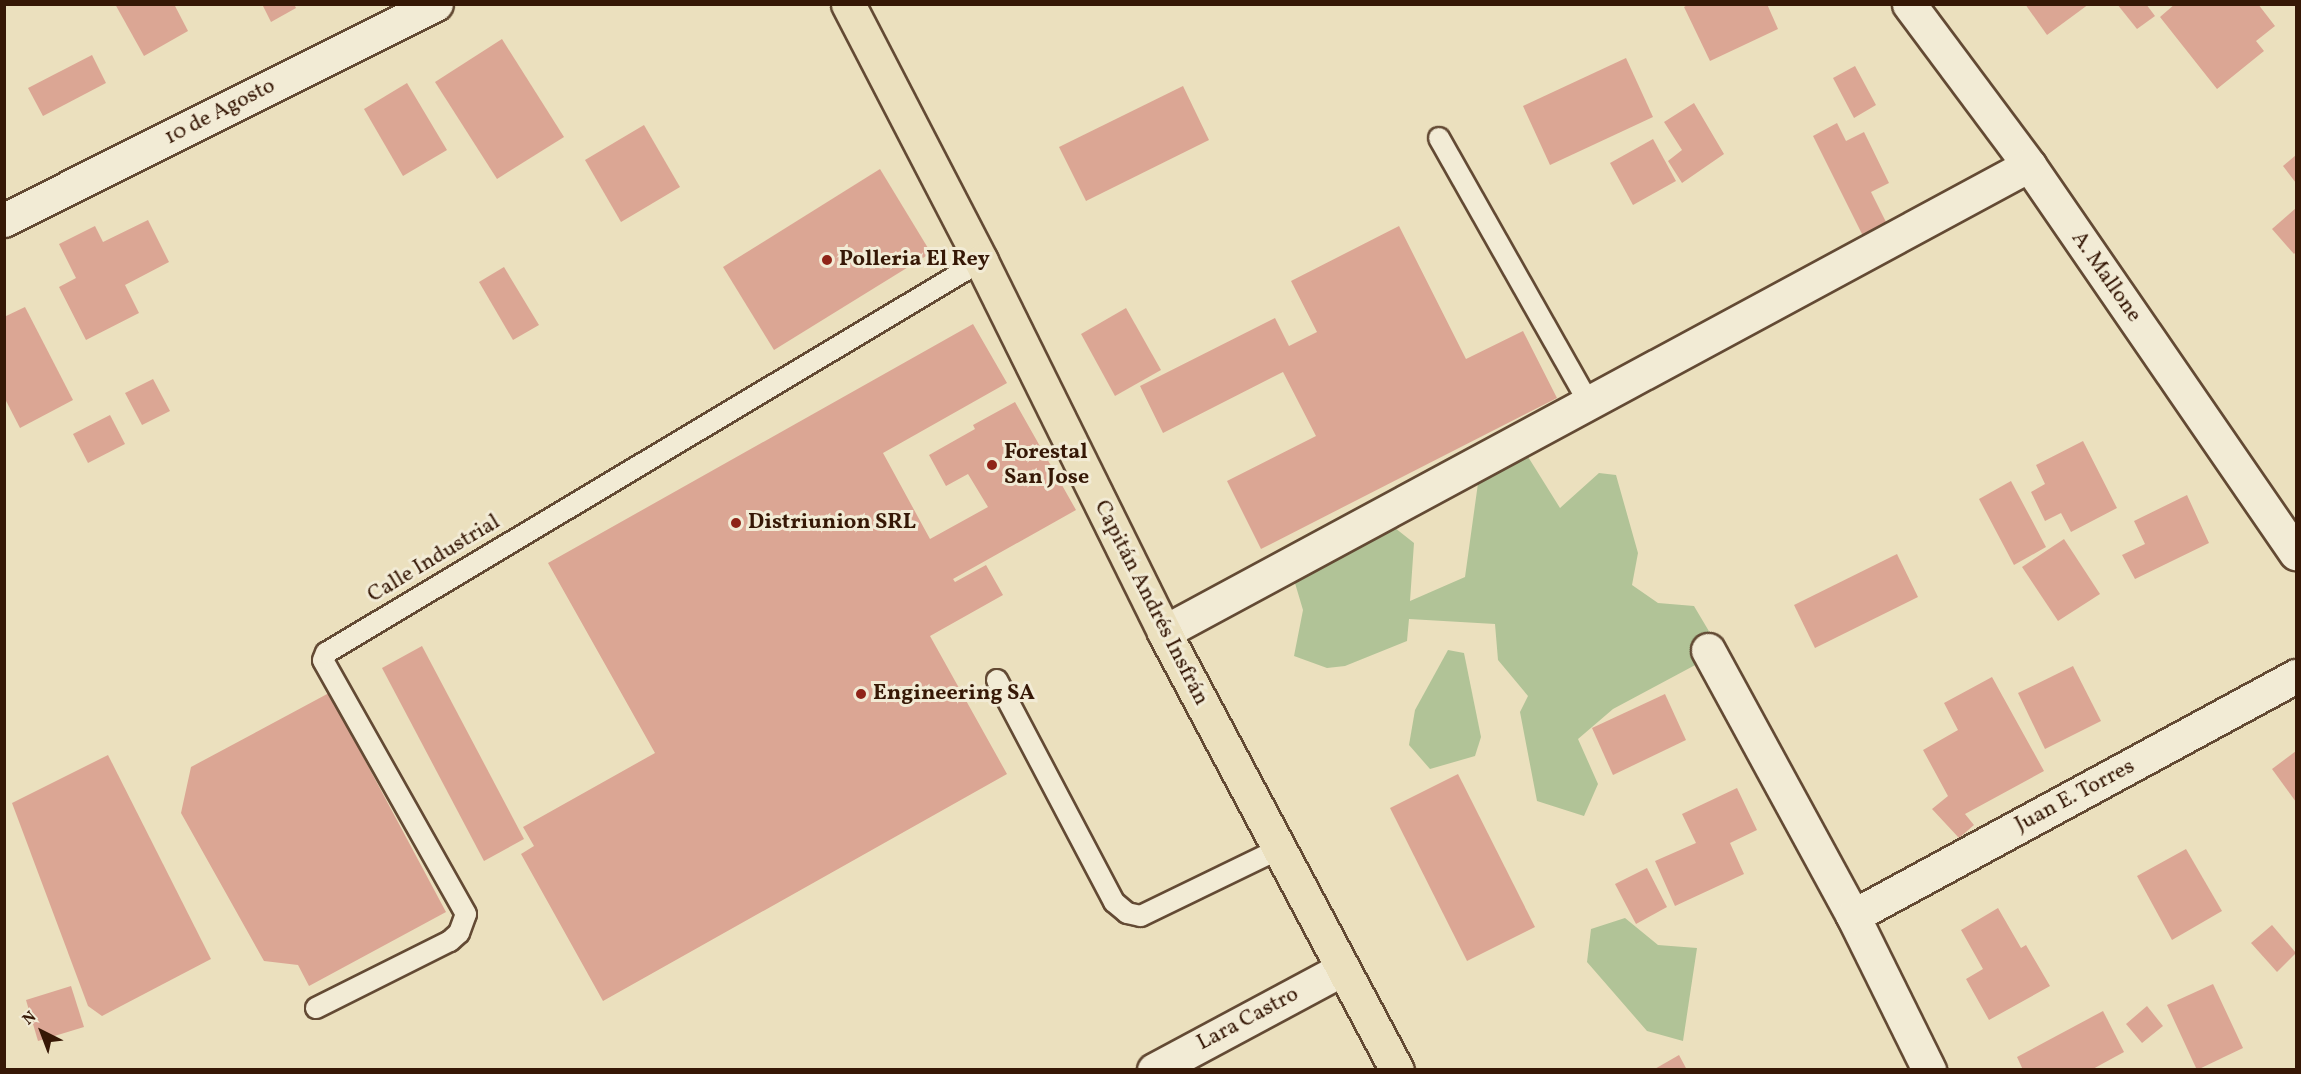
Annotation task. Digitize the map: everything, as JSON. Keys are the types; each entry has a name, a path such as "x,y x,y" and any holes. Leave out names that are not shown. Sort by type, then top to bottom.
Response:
{"main road":[{"name":"Capitán Andrés Insfrán","path":"848,4 981,261 1164,632 1396,1070"}],"street":[{"name":"10 de Agosto","path":"4,220 436,4"},
{"name":"A. Mallone","path":"1909,4 2029,165 2296,552"},
{"path":"1164,632 2029,165"},
{"path":"1708,650 1853,916 1929,1070"},
{"name":"Juan E. Torres","path":"1853,916 2296,676"},
{"name":"Lara Castro","path":"1154,1070 1342,969"}],"lane":[{"path":"1439,138 1589,403"},
{"name":"Calle Industrial","path":"316,1008 450,941 459,933 466,914 323,660 326,653 981,261"},
{"path":"997,680 1114,902 1127,913 1141,916 1279,849"}],"green space":[{"path":"1525,452 1560,508 1599,473 1616,475 1638,553 1632,585 1658,603 1694,606 1710,633 1699,663 1613,709 1578,739 1598,784 1584,816 1537,801 1520,712 1528,696 1498,660 1495,624 1409,619 1407,641 1345,666 1327,668 1294,656 1303,610 1289,563 1300,552 1349,554 1390,524 1414,543 1410,601 1465,577 1479,476"},
{"path":"1448,650 1464,653 1481,737 1475,756 1430,769 1409,745 1415,710"},
{"path":"1625,918 1658,945 1697,948 1683,1041 1647,1031 1587,962 1591,929"}],"building":[{"path":"115,4 174,4 188,31 144,56"},
{"path":"262,4 294,4 296,8 271,22"},
{"path":"1689,4 1767,4 1778,29 1710,61 1684,7"},
{"path":"2025,4 2089,4 2047,35"},
{"path":"2117,4 2146,4 2155,16 2137,29"},
{"path":"2175,4 2258,4 2275,26 2256,41 2264,51 2217,89 2160,17"},
{"path":"502,39 564,137 497,179 435,82"},
{"path":"92,55 106,83 43,116 28,88"},
{"path":"1626,58 1653,117 1550,165 1523,106"},
{"path":"1855,66 1876,105 1854,118 1833,78"},
{"path":"407,83 447,150 403,176 364,109"},
{"path":"1183,86 1209,140 1086,201 1059,147"},
{"path":"1694,103 1724,154 1682,183 1668,161 1682,150 1664,122"},
{"path":"1837,123 1846,141 1864,132 1889,183 1871,192 1890,230 1866,242 1813,136"},
{"path":"644,125 680,187 621,222 585,160"},
{"path":"1653,139 1676,181 1633,205 1610,163"},
{"path":"2296,155 2296,183 2283,166"},
{"name":"Polleria El Rey","path":"880,169 931,253 774,350 723,267"},
{"path":"2296,208 2296,252 2294,254 2272,229"},
{"path":"148,220 169,262 125,285 139,313 86,340 59,287 76,278 59,244 95,226 103,242"},
{"path":"1399,226 1466,359 1523,331 1557,398 1261,549 1227,481 1316,436 1283,372 1163,433 1140,386 1275,318 1289,346 1317,332 1291,281"},
{"path":"504,267 539,325 513,340 479,282"},
{"path":"25,307 73,400 20,428 4,397 4,317"},
{"path":"1126,308 1161,370 1115,396 1081,334"},
{"path":"973,324 1007,383 883,453 930,539 988,507 968,474 946,486 929,455 975,429 973,425 1015,402 1076,510 953,579 955,582 986,565 1003,595 930,636 1007,774 603,1001 521,854 534,846 523,827 655,753 548,563"},
{"path":"153,379 170,411 142,425 125,393"},
{"path":"110,415 125,444 88,463 73,434"},
{"path":"2083,441 2117,508 2071,532 2061,513 2045,521 2031,492 2045,484 2036,465"},
{"path":"2011,481 2046,547 2014,565 1979,499"},
{"path":"2187,495 2209,543 2135,579 2122,555 2145,544 2134,521"},
{"path":"2064,539 2100,594 2058,621 2022,567"},
{"path":"1897,554 1918,597 1815,648 1794,605"},
{"path":"422,646 524,839 484,861 382,668"},
{"path":"2073,666 2101,721 2045,749 2018,693"},
{"path":"1992,677 2044,771 1965,814 1974,825 1959,838 1932,809 1948,796 1923,750 1958,730 1944,703"},
{"path":"329,693 446,912 309,986 298,965 264,961 181,813 191,767"},
{"path":"1665,694 1686,740 1613,775 1592,728"},
{"path":"2296,751 2296,802 2272,769"},
{"path":"108,755 211,959 102,1016 88,1006 12,803"},
{"path":"1458,774 1535,927 1467,961 1390,808"},
{"path":"1737,788 1757,830 1730,843 1744,874 1675,906 1655,861 1696,843 1682,814"},
{"path":"2186,849 2222,911 2172,940 2137,876"},
{"path":"1647,868 1667,907 1636,924 1615,884"},
{"path":"1998,908 2021,948 2026,945 2050,986 1989,1020 1966,979 1983,969 1961,930"},
{"path":"2272,925 2296,953 2277,972 2251,943"},
{"path":"2213,984 2243,1048 2197,1070 2167,1005"},
{"path":"71,986 84,1027 38,1041 26,1000"},
{"path":"2147,1006 2163,1026 2142,1043 2126,1024"},
{"path":"2103,1011 2124,1052 2091,1070 2023,1070 2017,1057"},
{"path":"1679,1055 1687,1070 1653,1070"}],"place":[{"name":"Polleria El Rey","path":"827,260"},
{"name":"Forestal San Jose","path":"992,465"},
{"name":"Distriunion SRL","path":"736,523"},
{"name":"Engineering SA","path":"861,694"}]}
